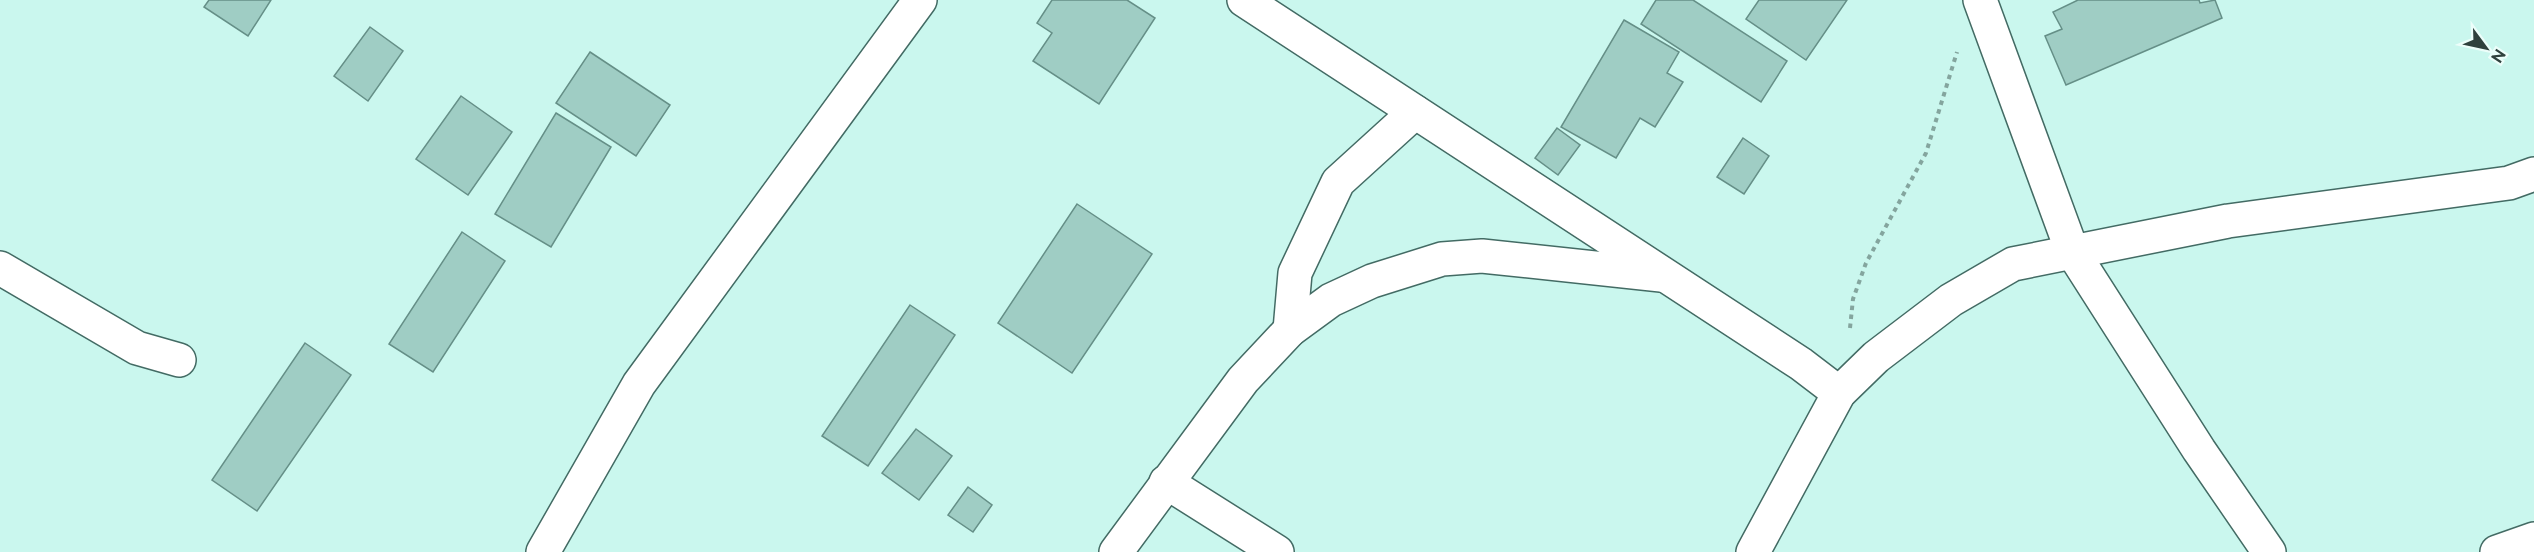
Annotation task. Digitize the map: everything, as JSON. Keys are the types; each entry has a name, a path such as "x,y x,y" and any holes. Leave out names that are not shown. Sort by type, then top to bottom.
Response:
{"street":[{"path":"543,552 639,384 920,0"},
{"path":"1244,0 1801,364 1848,385"},
{"path":"1980,0 2072,251 2199,450 2269,552"},
{"path":"1290,330 1295,273 1338,182 1415,112"},
{"path":"1753,552 1848,385 1876,357 1951,300 2013,264 2228,221 2509,183 2534,174"},
{"path":"1116,552 1243,380 1290,330 1331,300 1372,281 1442,259 1482,256 1666,276"},
{"path":"0,268 137,348 179,360"},
{"path":"1166,482 1277,552"},
{"path":"2497,552 2534,539"}],"path":[{"path":"1848,385 1853,299 1866,263 1926,153 1960,44"}],"building":[{"path":"209,0 271,0 248,36 204,7"},
{"path":"1052,0 1127,0 1155,18 1099,104 1033,61 1052,33 1037,23"},
{"path":"1656,0 1693,0 1787,61 1761,102 1641,24"},
{"path":"1759,0 1847,0 1806,60 1746,19"},
{"path":"2078,0 2199,0 2200,3 2215,0 2222,18 2066,85 2045,36 2062,29 2053,12"},
{"path":"1624,20 1679,52 1667,73 1683,82 1655,127 1640,118 1616,158 1561,127"},
{"path":"370,27 403,51 368,101 334,76"},
{"path":"590,52 670,105 636,156 556,103"},
{"path":"461,96 512,132 468,195 416,159"},
{"path":"556,113 611,147 551,247 495,214"},
{"path":"1557,128 1580,145 1558,175 1535,158"},
{"path":"1743,138 1769,156 1744,194 1717,177"},
{"path":"1077,204 1152,254 1072,373 998,323"},
{"path":"462,232 505,261 433,372 389,344"},
{"path":"910,305 955,335 868,466 822,436"},
{"path":"305,343 351,375 257,511 212,480"},
{"path":"916,429 952,456 919,500 882,473"},
{"path":"968,487 992,505 973,532 948,515"}]}
